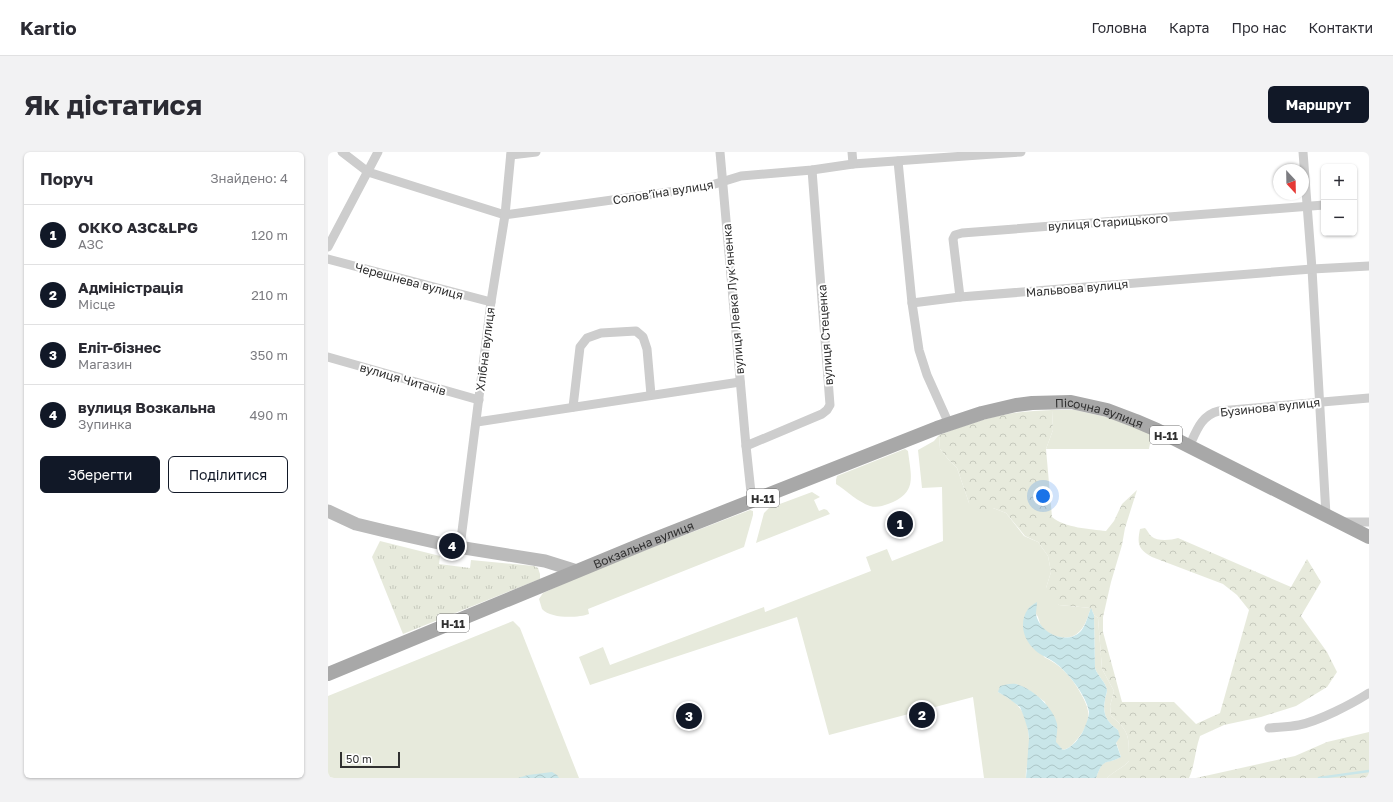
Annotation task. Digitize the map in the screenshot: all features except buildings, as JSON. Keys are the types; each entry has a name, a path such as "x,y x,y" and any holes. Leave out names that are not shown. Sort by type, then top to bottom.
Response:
{"main road":[{"name":"Пісочна вулиця","path":"949,424 982,413 1016,405 1042,402 1071,402 1089,405 1122,415 1157,430 1369,537"},
{"name":"Вокзальна вулиця","path":"577,571 949,424"},
{"name":"Н-11","path":"328,674 577,571"}],"street":[{"name":"Соловʼїна вулиця","path":"342,152 368,172 505,215 705,187 741,176 812,170 854,164 1021,152"},
{"path":"328,247 378,152"},
{"path":"511,154 536,152"},
{"name":"вулиця Левка Лукʼяненка","path":"720,152 752,502"},
{"path":"852,152 854,164"},
{"path":"1303,152 1306,207 1312,269 1326,515"},
{"name":"Хлібна вулиця","path":"460,547 491,302 505,215 511,154"},
{"path":"898,161 912,303 919,350 927,375 949,424"},
{"name":"вулиця Стеценка","path":"746,446 822,414 830,405 812,170"},
{"name":"вулиця Старицького","path":"960,298 953,239 955,236 962,233 1321,205"},
{"name":"Черешнева вулиця","path":"328,259 491,302"},
{"name":"Мальвова вулиця","path":"912,303 1312,269 1369,266"},
{"path":"573,407 580,347 587,338 601,333 636,331 643,337 647,349 651,395"},
{"name":"вулиця Читачів","path":"328,357 479,400"},
{"path":"477,422 740,382"},
{"name":"Бузинова вулиця","path":"1189,447 1200,425 1210,413 1320,401 1369,398"},
{"name":"Вокзальна вулиця","path":"328,511 356,524 424,540 545,561 577,571"},
{"path":"1340,522 1369,522"},
{"path":"1268,728 1299,725 1312,721 1344,707 1369,693"}],"green space":[{"path":"1052,410 1075,410 1106,417 1147,430 1151,438 1149,449 1046,449 1053,430"},
{"path":"1052,410 1053,430 1046,449 1052,517 1057,521 1071,526 1106,531 1114,521 1122,504 1137,490 1125,528 1103,617 1103,632 1122,702 1174,702 1196,724 1220,713 1249,610 1237,595 1223,584 1147,554 1141,549 1140,546 1140,529 1145,528 1151,536 1161,540 1178,538 1291,587 1307,559 1321,582 1301,616 1327,652 1337,672 1327,687 1296,706 1261,717 1224,725 1200,736 1193,768 1189,778 1107,778 1129,761 1129,746 1127,736 1122,726 1111,716 1110,706 1114,691 1102,669 1098,618 1094,615 1091,608 1059,605 1046,596 1046,588 1051,572 1048,556 1038,542 1025,536 1006,513 993,508 986,516 975,514 969,503 957,468 940,449 939,435 957,428 985,419 1004,415"},
{"path":"939,435 940,449 957,468 969,503 993,508 1006,513 1024,536 1038,542 1048,556 1051,572 1046,588 1059,605 1091,608 1082,629 1076,635 1065,638 1054,636 1045,630 1041,626 1037,615 1028,608 1044,657 1056,664 1070,677 1078,688 1087,707 1088,718 1086,725 1081,734 1070,747 1063,750 1055,742 1045,702 1026,688 1016,684 1009,684 998,692 1016,704 1022,711 1027,723 1029,757 1026,778 984,778 973,697 829,735 797,617 590,685 579,657 603,647 610,665 764,607 765,612 871,571 866,557 887,549 892,561 943,541 942,487 922,488 918,450 934,441"},
{"path":"905,449 908,451 911,476 908,489 898,500 882,506 870,506 836,484 837,476"},
{"path":"812,492 820,497 814,500 819,511 824,509 830,514 756,543 764,513 769,508"},
{"path":"750,510 753,511 753,515 744,547 588,609 589,614 565,617 552,615 542,609 539,599 543,593 591,571"},
{"path":"380,541 440,556 439,564 470,568 471,560 534,566 538,568 540,579 403,634 372,557"},
{"path":"1094,615 1098,618 1102,669 1114,691 1110,706 1111,716 1122,726 1125,731 1129,746 1129,761 1107,778 1096,778 1101,766 1106,762 1116,760 1121,757 1116,742 1118,730 1108,721 1105,714 1104,705 1107,691 1106,687 1095,668"},
{"path":"513,621 520,628 579,778 328,778 328,696"},
{"path":"1369,732 1369,778 1196,778 1295,756 1327,742"}],"water":[{"path":"1037,602 1036,614 1042,627 1048,632 1061,637 1075,635 1081,631 1086,623 1091,608 1094,615 1095,668 1106,687 1107,691 1104,705 1105,714 1108,721 1118,730 1120,737 1116,743 1121,757 1103,764 1096,778 1026,778 1029,739 1028,730 1020,707 998,692 1000,686 1016,684 1022,686 1035,694 1047,705 1057,724 1056,742 1063,750 1073,745 1080,736 1084,729 1089,712 1080,691 1070,677 1054,662 1035,650 1027,640 1023,630 1025,614 1032,605"},
{"path":"552,772 559,778 518,778 528,775"}],"waterway":[{"path":"1319,778 1369,771"}],"place":[{"name":"ОККО АЗС&LPG","path":"900,524"},
{"name":"вулиця Возкальна","path":"452,546"},
{"name":"Адміністрація","path":"922,715"},
{"name":"Еліт-бізнес","path":"689,716"}]}
